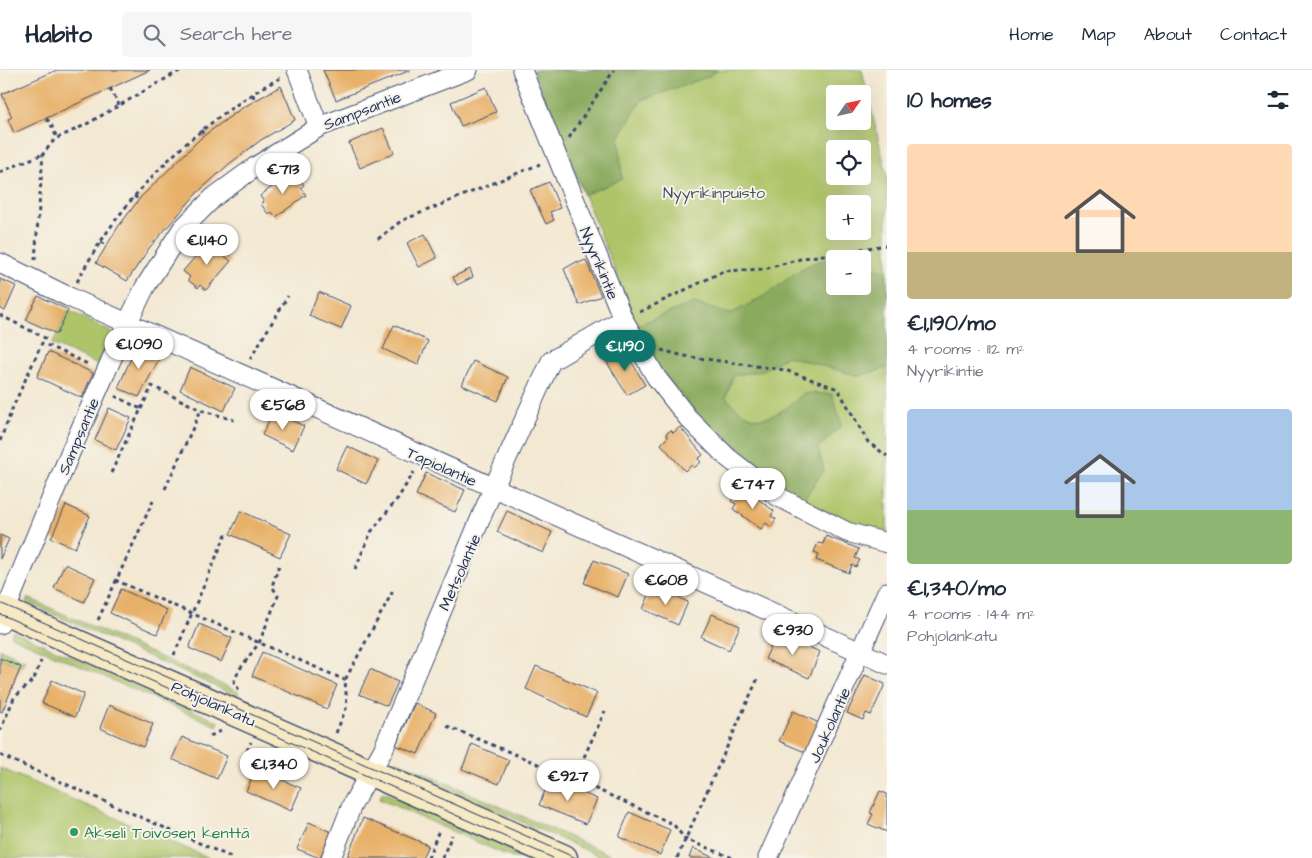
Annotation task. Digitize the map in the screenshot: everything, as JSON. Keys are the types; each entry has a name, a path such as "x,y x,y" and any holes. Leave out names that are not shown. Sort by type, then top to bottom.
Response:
{"street":[{"path":"298,70 319,127"},
{"name":"Sampsantie","path":"2,615 106,372 145,287 182,229 214,197 255,167 319,127 468,70"},
{"name":"Nyyrikintie","path":"522,70 623,319 656,378 683,411 727,457 777,496 847,532 887,543"},
{"name":"Tapiolantie","path":"0,263 128,324 887,664"},
{"name":"Metsolantie","path":"331,858 352,805 383,750 493,489 552,361 623,319"},
{"name":"Joukolantie","path":"768,858 887,592"},
{"name":"Pohjolankatu","path":"2,615 564,858"}],"path":[{"path":"0,172 44,154 57,138 119,105 175,71 181,70"},
{"path":"69,297 90,257 134,196 162,163 201,130 253,94 298,70"},
{"path":"378,239 401,221 557,157 614,70"},
{"path":"110,88 119,105"},
{"path":"253,94 254,101"},
{"path":"46,119 50,122 57,138"},
{"path":"201,130 204,135"},
{"path":"34,279 44,154"},
{"path":"162,163 168,169"},
{"path":"134,196 140,200"},
{"path":"101,242 107,246"},
{"path":"623,319 724,271 764,269 804,258 887,245"},
{"path":"241,375 288,296"},
{"path":"0,315 45,338 13,407 0,441"},
{"path":"42,343 106,372"},
{"path":"636,343 684,356 785,370 838,389 868,442 887,456"},
{"path":"111,473 152,386 202,410 234,420"},
{"path":"110,394 141,409"},
{"path":"165,489 202,410"},
{"path":"355,570 371,532 398,498 416,469"},
{"path":"98,620 153,501"},
{"path":"174,655 226,534"},
{"path":"234,682 239,670 259,643 278,596 272,586 279,566"},
{"path":"115,580 345,680"},
{"path":"340,724 347,706 345,680 394,591"},
{"path":"0,731 14,698 34,679 41,662"},
{"path":"677,858 758,678"},
{"path":"574,778 605,711"},
{"path":"447,726 574,778 673,824 685,838 733,858"},
{"path":"0,755 233,858"},
{"path":"428,858 440,830"},
{"path":"442,858 452,836"}],"green space":[{"name":"Nyyrikinpuisto","path":"533,70 862,70 866,85 826,85 826,130 871,130 871,108 887,176 887,535 851,524 802,502 637,325"},
{"path":"533,70 718,70 707,77 642,100 619,137 622,179 584,195"},
{"path":"825,260 826,295 871,295 871,267 887,270 887,368 859,376 787,356 763,370 733,376 726,398 745,414 759,418 780,412 804,393 832,394 842,425 818,448 824,470 802,502 781,490 732,451 694,412 662,374 637,325 694,303 730,314 764,296 809,265"},
{"path":"68,310 113,333 98,365 52,344"},
{"path":"28,598 239,692 237,696 26,602"},
{"path":"13,631 219,722 217,726 11,636"},
{"path":"0,649 25,660 21,667 0,658"},
{"path":"397,761 617,858 604,858 395,766"},
{"name":"Akseli Toivosen kenttä","path":"0,768 209,858 0,858"},
{"path":"383,792 532,858 513,858 379,799"}],"building":[{"path":"57,70 150,70 14,133 8,119 12,117 2,94"},
{"path":"323,70 411,70 336,100"},
{"path":"281,86 295,120 261,140 229,164 197,193 150,247 127,281 96,263 118,227 141,197 202,137 242,108"},
{"path":"486,87 496,112 461,126 451,102"},
{"path":"383,128 394,153 360,168 349,143"},
{"path":"290,173 294,180 298,177 304,185 301,188 306,195 276,217 272,212 268,214 261,204 264,202 260,196"},
{"path":"549,182 560,208 550,212 554,220 546,224 530,190"},
{"path":"425,234 437,258 419,267 407,243"},
{"path":"208,242 215,248 218,244 226,251 223,255 231,261 206,290 200,285 198,288 188,280 190,277 183,271"},
{"path":"586,260 601,296 579,305 564,269 578,261 578,263"},
{"path":"470,269 473,277 457,285 453,277"},
{"path":"0,279 16,286 5,311 0,308"},
{"path":"319,292 351,306 341,329 309,316"},
{"path":"38,296 68,310 57,334 26,320"},
{"path":"394,325 428,341 418,365 383,349"},
{"path":"137,344 161,355 139,397 118,388"},
{"path":"48,352 93,373 82,398 37,377"},
{"path":"617,352 620,356 626,352 645,385 627,395 605,359"},
{"path":"473,361 508,377 498,401 462,385"},
{"path":"190,367 235,388 224,411 180,390"},
{"path":"109,408 131,418 116,450 95,440"},
{"path":"273,412 304,426 293,450 262,435"},
{"path":"680,427 703,455 698,459 701,462 694,468 692,465 685,471 661,444 668,437 666,434 671,430 673,433"},
{"path":"347,446 378,461 366,484 336,469"},
{"path":"426,473 465,490 455,512 416,495"},
{"path":"746,490 774,511 771,516 776,519 771,527 766,523 761,529 733,509 736,504 731,501 737,493 741,496"},
{"path":"66,505 90,516 75,548 51,538"},
{"path":"241,511 291,534 280,557 230,534"},
{"path":"507,511 552,532 543,553 497,532"},
{"path":"0,535 9,539 0,559"},
{"path":"826,536 859,549 855,558 860,560 856,567 852,565 849,573 816,560 819,554 814,552 818,543 823,544"},
{"path":"594,560 628,574 618,597 584,583"},
{"path":"65,564 95,578 84,602 54,588"},
{"path":"653,586 688,602 678,625 643,609"},
{"path":"121,589 167,610 157,634 110,613"},
{"path":"712,614 740,626 729,650 701,637"},
{"path":"199,624 232,638 221,662 189,648"},
{"path":"777,633 820,652 809,678 765,659"},
{"path":"262,652 337,685 327,709 252,676"},
{"path":"0,658 21,667 2,712 0,711"},
{"path":"536,666 597,693 586,717 526,689"},
{"path":"370,669 398,682 387,706 359,694"},
{"path":"865,675 885,684 871,715 866,713 863,720 847,713"},
{"path":"52,680 84,694 75,717 42,703"},
{"path":"415,703 436,713 418,754 396,745"},
{"path":"109,705 153,724 143,747 100,728"},
{"path":"793,711 819,723 805,752 779,741"},
{"path":"182,737 227,756 217,779 172,759"},
{"path":"472,744 509,760 499,784 462,769"},
{"path":"256,769 301,788 291,811 246,791"},
{"path":"550,779 597,799 586,824 539,805"},
{"path":"880,791 887,794 887,832 868,824 873,814 870,813"},
{"path":"629,812 670,830 660,855 619,837"},
{"path":"363,818 428,845 422,858 347,858"},
{"path":"309,822 331,832 320,858 297,849"},
{"path":"693,848 714,858 689,858"}],"tram line":[{"path":"0,603 576,858"},
{"path":"0,614 553,858"}],"place":[{"name":"Akseli Toivosen kenttä","path":"74,832"}]}
